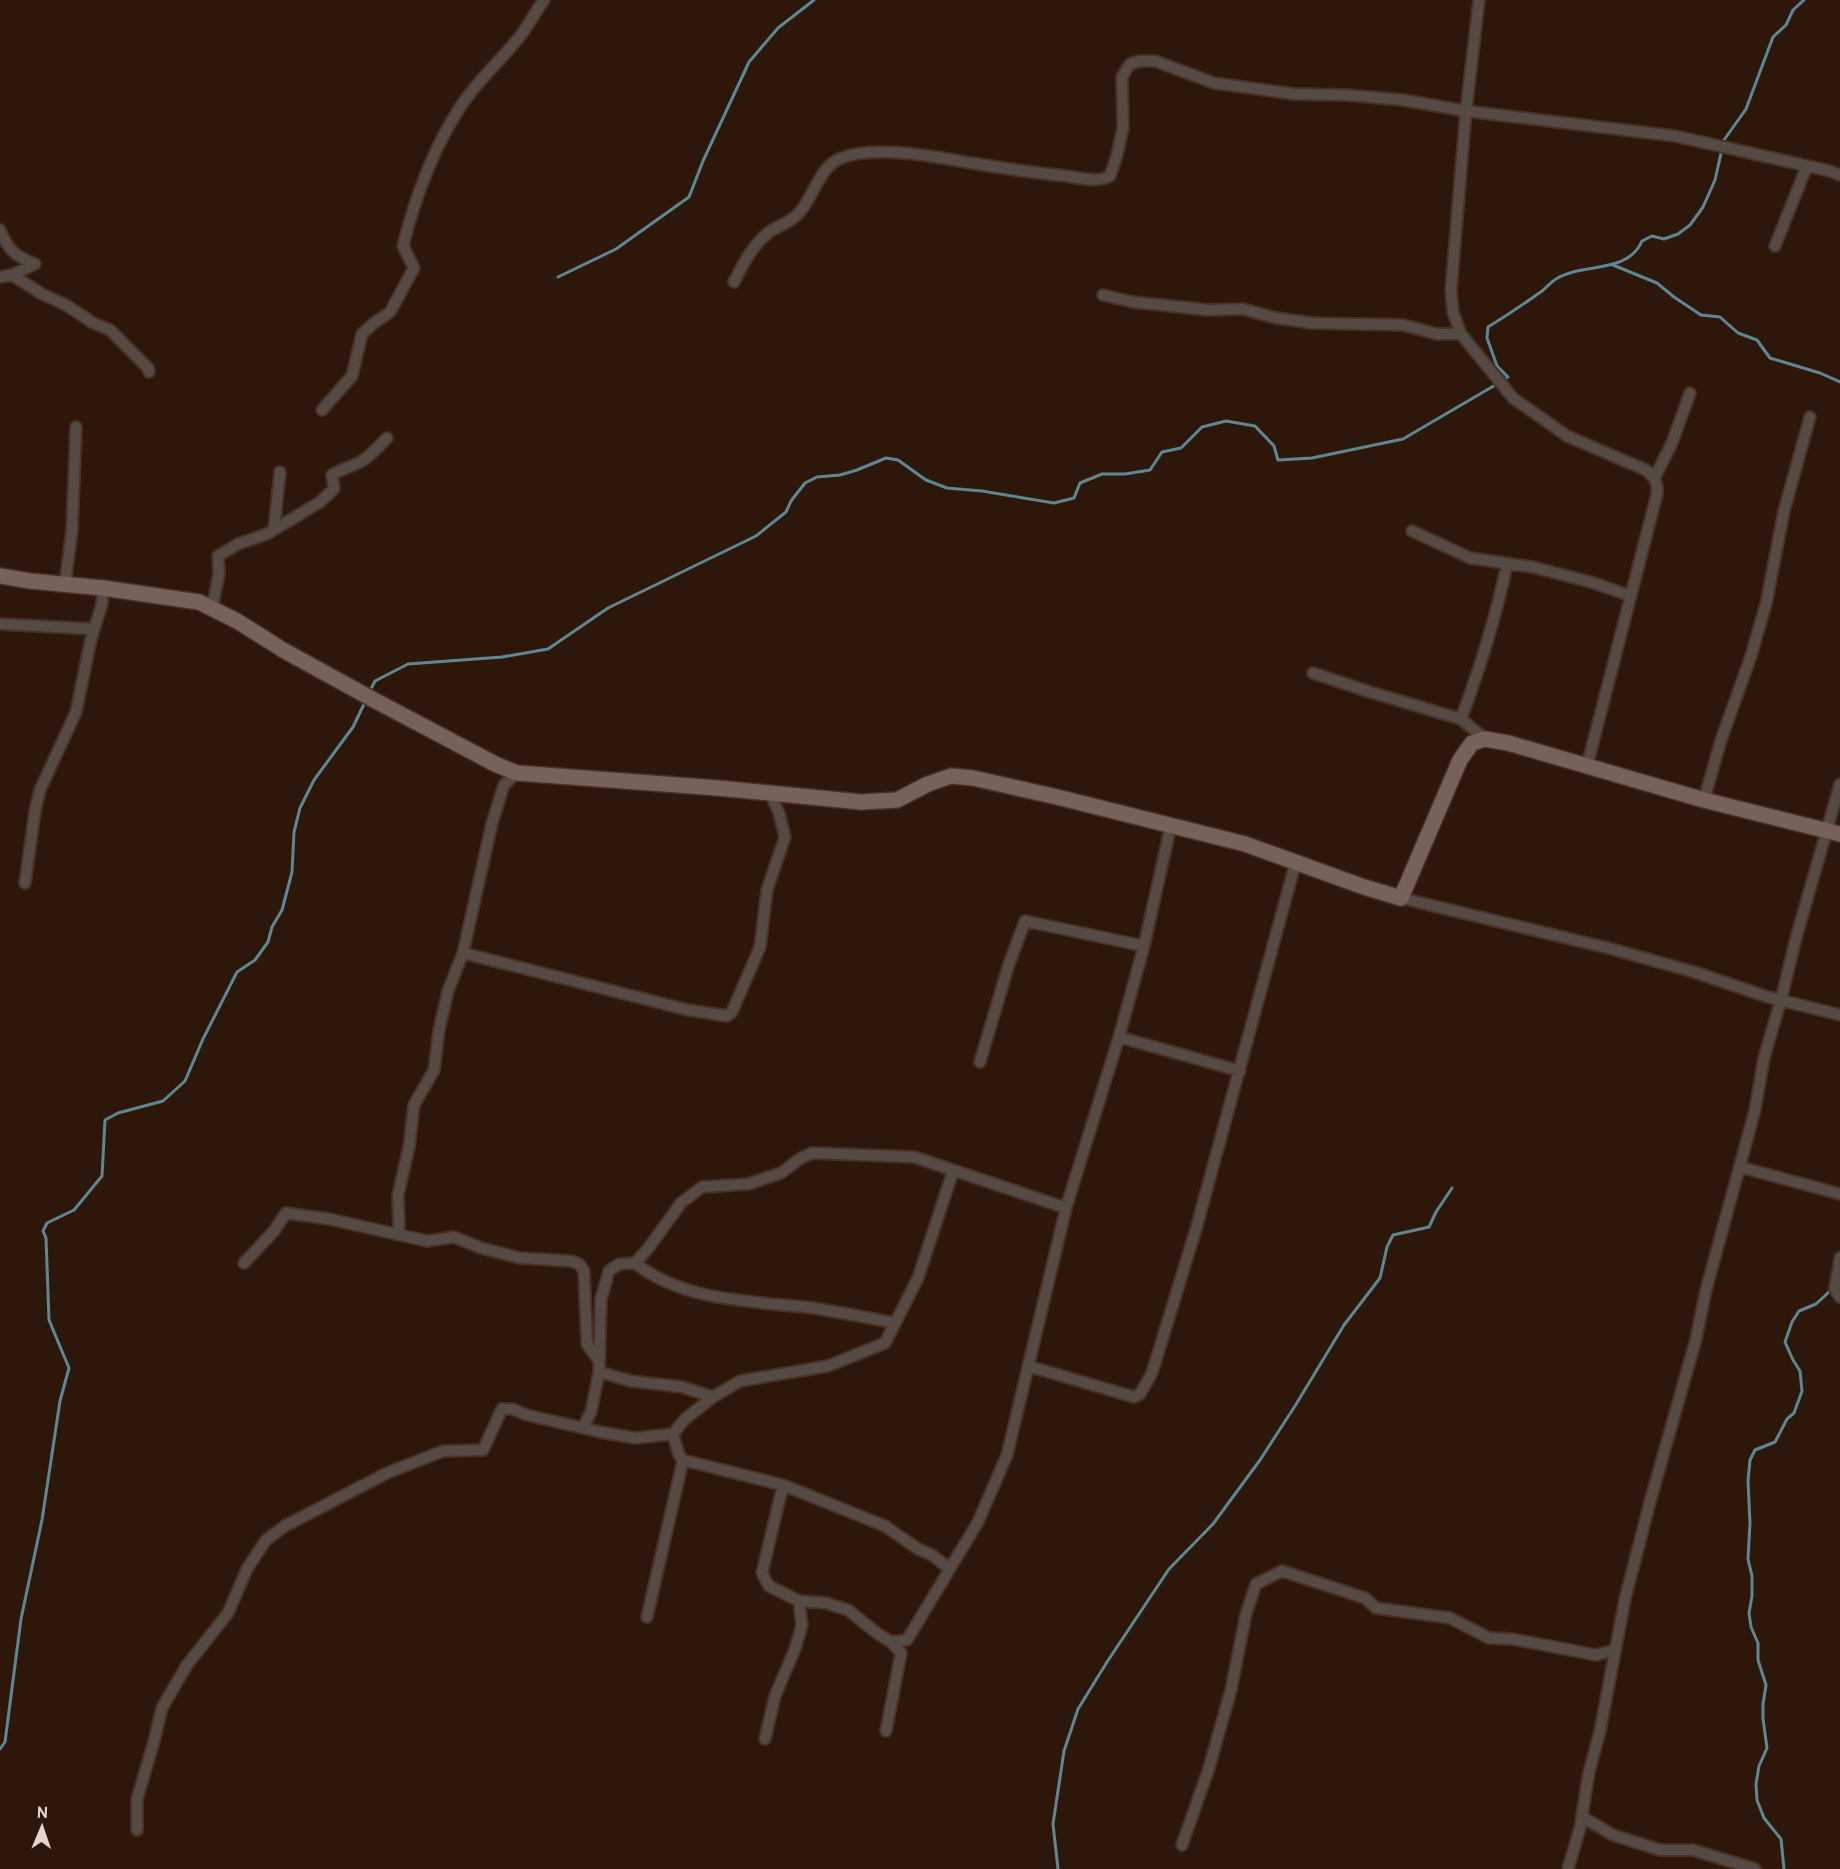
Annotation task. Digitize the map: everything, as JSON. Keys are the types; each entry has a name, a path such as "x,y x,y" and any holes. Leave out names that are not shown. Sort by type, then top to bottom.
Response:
{"street":[{"path":"322,410 352,376 362,334 390,312 414,268 403,246 412,212 444,135 459,109 483,76 521,35 544,0"},
{"path":"1479,0 1451,290 1453,312 1461,334 1513,398 1567,436 1646,470 1655,477 1658,486 1587,766"},
{"path":"734,282 743,262 756,246 769,232 783,226 798,213 821,176 837,159 868,152 911,154 1052,175 1103,180 1110,176 1123,127 1122,77 1130,64 1140,60 1155,61 1214,83 1294,94 1347,95 1403,100 1467,111 1675,136 1840,175"},
{"path":"1775,246 1807,166"},
{"path":"0,230 6,245 20,258 35,264 12,275 0,277"},
{"path":"12,275 42,294 73,309 93,323 110,330 148,368 149,372"},
{"path":"1103,295 1134,302 1197,309 1243,309 1276,318 1312,323 1403,325 1437,334 1461,334"},
{"path":"1655,477 1672,443 1690,393"},
{"path":"1704,800 1721,740 1751,656 1766,604 1784,511 1810,417"},
{"path":"65,584 72,530 76,427"},
{"path":"212,608 219,574 218,556 238,543 267,534 320,502 333,489 332,475 342,468 357,464 387,438"},
{"path":"274,529 280,472"},
{"path":"1412,531 1470,558 1532,567 1592,582 1631,596"},
{"path":"1461,719 1480,667 1507,564"},
{"path":"0,576 199,602 237,621 283,650 367,696 495,764 517,773 861,802 897,800 928,784 951,776 973,778 1245,844 1364,887 1608,948 1781,1000 1840,1015"},
{"path":"25,883 40,790 76,712 94,629 102,604 103,588"},
{"path":"0,624 94,629"},
{"path":"1313,673 1461,719 1485,739"},
{"path":"1401,897 1460,760 1472,743 1485,739 1508,743 1704,800 1834,833"},
{"path":"399,1234 398,1195 409,1147 414,1106 434,1070 439,1030 448,991 463,953 492,823 504,785 517,773"},
{"path":"1568,1869 1582,1817 1589,1772 1600,1731 1625,1599 1696,1340 1706,1290 1755,1110 1764,1058 1796,938 1834,833 1840,784"},
{"path":"463,953 688,1010 727,1016 732,1012 760,947 767,890 785,837 771,793"},
{"path":"886,1731 901,1653 978,1522 1007,1455 1066,1208 1119,1037 1144,946 1172,825"},
{"path":"1028,1366 1134,1397 1140,1394 1152,1373 1193,1240 1296,861"},
{"path":"980,1062 1008,967 1025,921 1144,946"},
{"path":"1119,1037 1240,1071"},
{"path":"635,1263 681,1203 702,1187 748,1184 781,1173 812,1153 914,1157 1066,1208"},
{"path":"1740,1167 1840,1194"},
{"path":"137,1830 137,1799 162,1708 187,1665 228,1613 247,1569 266,1540 285,1526 387,1473 443,1451 483,1450 502,1409 513,1409 527,1415 635,1438 673,1434 685,1419 713,1397 740,1381 828,1366 885,1343 918,1278 953,1171"},
{"path":"244,1263 274,1231 286,1213 329,1219 427,1241 454,1237 481,1248 520,1258 571,1261 579,1264 584,1271 587,1344 599,1367 631,1381 682,1387 713,1397"},
{"path":"1840,1258 1835,1289 1840,1298"},
{"path":"583,1427 591,1412 599,1367 601,1299 609,1271 619,1264 635,1263 645,1271 685,1290 895,1323"},
{"path":"673,1434 679,1455 683,1460 783,1485 885,1526 950,1569"},
{"path":"647,1617 683,1460"},
{"path":"783,1485 762,1573 769,1586 799,1601 826,1603 848,1610 891,1642 901,1653"},
{"path":"1182,1845 1211,1761 1231,1689 1246,1614 1256,1584 1282,1571 1365,1598 1376,1608 1450,1618 1489,1638 1513,1639 1596,1655 1615,1650"},
{"path":"765,1739 775,1696 795,1649 802,1625 799,1601"},
{"path":"891,1642 907,1640"},
{"path":"1582,1817 1613,1835 1660,1850 1693,1850 1755,1869"}],"waterway":[{"path":"558,277 616,249 689,197 703,161 749,62 778,28 814,0"},
{"path":"1503,380 1508,377 1497,366 1487,338 1488,327 1556,279 1626,259 1635,252 1642,241 1652,236 1664,239 1678,234 1690,225 1703,207 1715,180 1724,140 1746,109 1773,37 1786,25 1793,10 1804,0"},
{"path":"1613,265 1657,283 1701,315 1720,317 1738,333 1757,340 1770,358 1820,373 1840,382"},
{"path":"370,691 375,681 408,664 502,657 548,649 608,608 756,536 786,512 791,501 805,483 817,477 840,475 857,470 886,458 898,460 926,480 947,488 982,491 1054,503 1074,498 1080,483 1102,474 1125,474 1150,470 1162,452 1181,448 1202,427 1226,421 1255,426 1274,446 1278,460 1312,458 1403,439 1497,384"},
{"path":"0,1749 5,1742 21,1619 42,1520 60,1401 69,1368 49,1320 46,1238 43,1231 47,1223 74,1210 102,1176 105,1120 118,1113 163,1101 185,1081 203,1039 237,972 255,960 268,942 272,927 282,910 292,872 294,832 300,808 314,780 353,727 366,700"},
{"path":"1058,1869 1053,1824 1064,1751 1078,1709 1169,1569 1213,1524 1260,1460 1344,1325 1380,1278 1387,1247 1393,1235 1429,1227 1452,1188"},
{"path":"1784,1869 1781,1839 1764,1818 1757,1800 1756,1784 1759,1766 1767,1748 1763,1719 1766,1685 1758,1660 1758,1643 1751,1627 1749,1613 1752,1576 1748,1559 1750,1523 1748,1481 1750,1460 1755,1450 1775,1442 1787,1419 1794,1413 1802,1391 1800,1371 1785,1342 1792,1322 1799,1311 1816,1304 1829,1292 1833,1270"}]}
